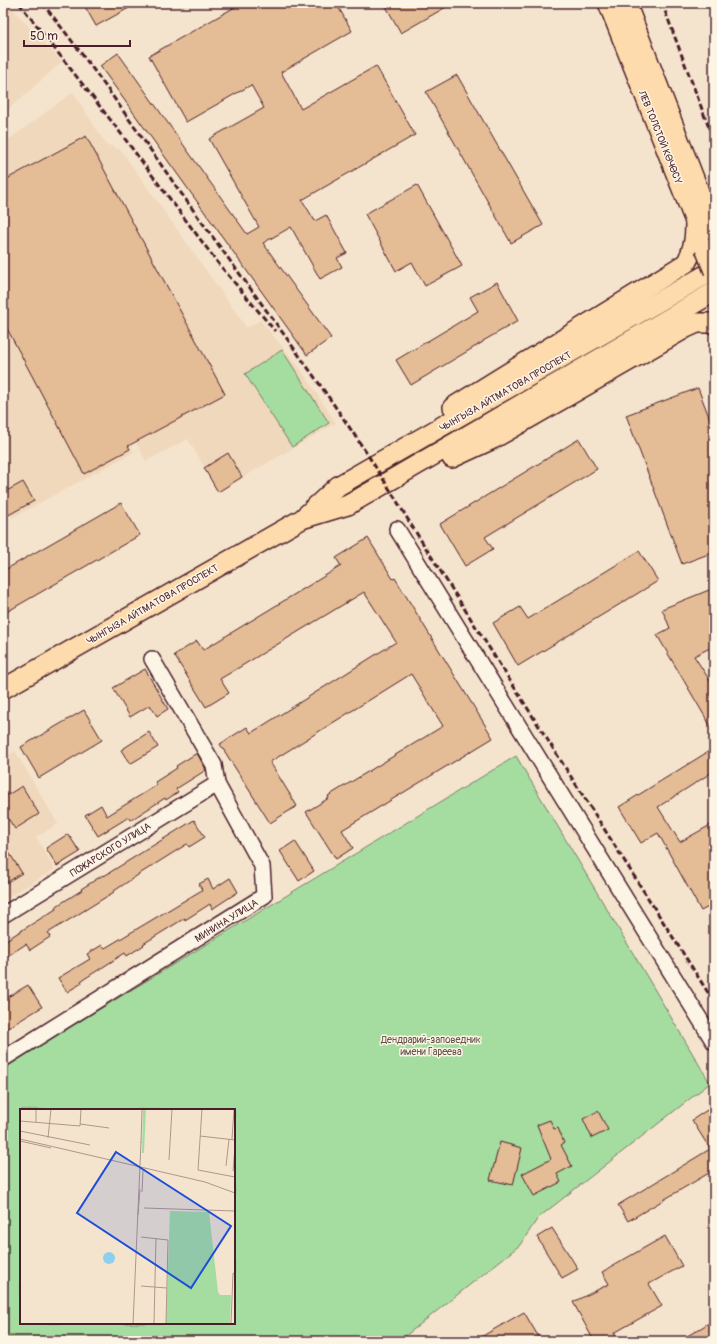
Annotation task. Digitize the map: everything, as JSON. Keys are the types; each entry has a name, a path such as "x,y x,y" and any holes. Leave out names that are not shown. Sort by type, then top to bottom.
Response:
{"main road":[{"name":"ЛЕВ ТОЛСТОЙ КӨЧӨСҮ","path":"608,3 714,271"},
{"name":"ЛЕВ ТОЛСТОЙ КӨЧӨСҮ","path":"626,3 714,230"},
{"path":"394,454 421,428 433,420 686,264 691,256 694,243 695,222"},
{"name":"ЧЫНГЫЗА АЙТМАТОВА ПРОСПЕКТ","path":"3,689 302,518 338,486 714,271"},
{"name":"ЧЫНГЫЗА АЙТМАТОВА ПРОСПЕКТ","path":"302,518 348,505 714,292"},
{"path":"405,473 442,464 493,439 686,328 697,323 714,323"}],"street":[{"path":"396,528 714,1042"},
{"name":"МИНИНА УЛИЦА","path":"3,1059 264,896 262,866 217,784 214,765 152,659"},
{"name":"ПОЖАРСКОГО УЛИЦА","path":"3,915 217,784"}],"shaded area":[{"path":"3,3 7,3 62,62 3,114"},
{"path":"73,92 106,144 121,150 247,328 260,320 300,368 336,423 218,492 188,439 146,461 3,199 3,144"},
{"path":"3,211 134,452 12,518 3,501"},
{"path":"15,751 58,824 36,837 55,869 3,900 3,758"}],"green space":[{"path":"282,350 329,423 292,447 245,374"},
{"name":"Дендрарий-заповедник имени Гареева","path":"516,756 710,1083 538,1218 520,1245 399,1341 3,1341 3,1068"}],"building":[{"path":"83,3 138,3 96,26"},
{"path":"242,3 336,3 352,31 281,72 301,109 376,66 415,135 302,200 315,221 326,215 347,253 337,258 342,267 320,279 291,227 263,243 331,338 307,355 100,66 118,53 247,234 259,227 209,139 264,108 251,85 186,122 149,56"},
{"path":"384,3 453,3 401,33"},
{"path":"457,75 543,225 511,243 426,92"},
{"path":"86,136 225,394 128,446 130,449 84,474 3,321 3,181"},
{"path":"417,185 462,266 425,286 412,262 396,271 365,214"},
{"path":"497,282 518,321 411,385 396,360 478,311 470,297"},
{"path":"698,388 714,430 714,552 682,564 626,415"},
{"path":"579,439 597,469 485,537 493,549 465,566 440,524"},
{"path":"228,453 242,477 218,492 204,468"},
{"path":"23,482 34,501 3,518 3,493"},
{"path":"121,503 140,535 3,614 3,571"},
{"path":"368,538 393,579 395,578 493,738 342,830 353,848 336,859 306,812 329,798 328,796 443,726 411,674 270,762 297,806 270,823 220,744 247,727 251,733 396,642 364,592 220,679 229,693 206,707 174,655 197,641 203,650 341,566 336,558"},
{"path":"639,551 658,581 518,666 493,623 520,607 528,619"},
{"path":"714,588 714,646 694,656 714,687 714,732 657,635 670,628 662,609"},
{"path":"145,669 168,709 157,716 150,705 130,717 113,688"},
{"path":"84,710 102,740 39,778 21,747"},
{"path":"149,732 158,747 130,764 121,750"},
{"path":"714,748 714,771 658,807 680,842 714,823 714,904 701,911 658,833 641,843 619,807"},
{"path":"197,753 206,770 176,789 178,792 166,800 165,798 131,820 129,817 98,836 85,815 101,805 107,816 157,785 155,782 177,768 176,766"},
{"path":"22,786 39,814 15,829 3,811 3,798"},
{"path":"194,820 205,837 189,847 187,844 48,933 50,937 30,950 26,944 3,959 3,942 56,909 55,907 82,890 81,889"},
{"path":"68,834 80,852 57,866 46,848"},
{"path":"295,841 314,871 299,881 280,851"},
{"path":"3,843 22,873 3,885"},
{"path":"230,878 238,892 212,909 210,904 185,920 185,918 143,944 144,945 127,956 125,953 81,981 82,983 67,992 58,978 90,959 87,954 102,945 105,948 202,890 199,884 208,879 213,889"},
{"path":"28,985 42,1007 3,1031 3,1000"},
{"path":"707,1110 714,1122 714,1170 628,1221 618,1205 710,1149 692,1120"},
{"path":"598,1111 608,1130 592,1138 583,1119"},
{"path":"550,1120 554,1129 558,1128 564,1143 561,1145 572,1166 557,1174 561,1182 534,1196 522,1174 551,1159 537,1125"},
{"path":"500,1142 522,1148 513,1185 490,1180"},
{"path":"552,1228 578,1269 562,1278 537,1237"},
{"path":"665,1236 682,1266 649,1284 662,1306 614,1333 618,1341 594,1341 573,1302 609,1284 602,1272"},
{"path":"524,1312 541,1341 474,1341"},
{"path":"714,1320 714,1341 679,1341"}],"railway":[{"path":"19,3 116,127 218,263 275,331"},
{"path":"42,3 105,85 311,372 362,446 714,1002"},
{"path":"662,3 714,141"}]}
